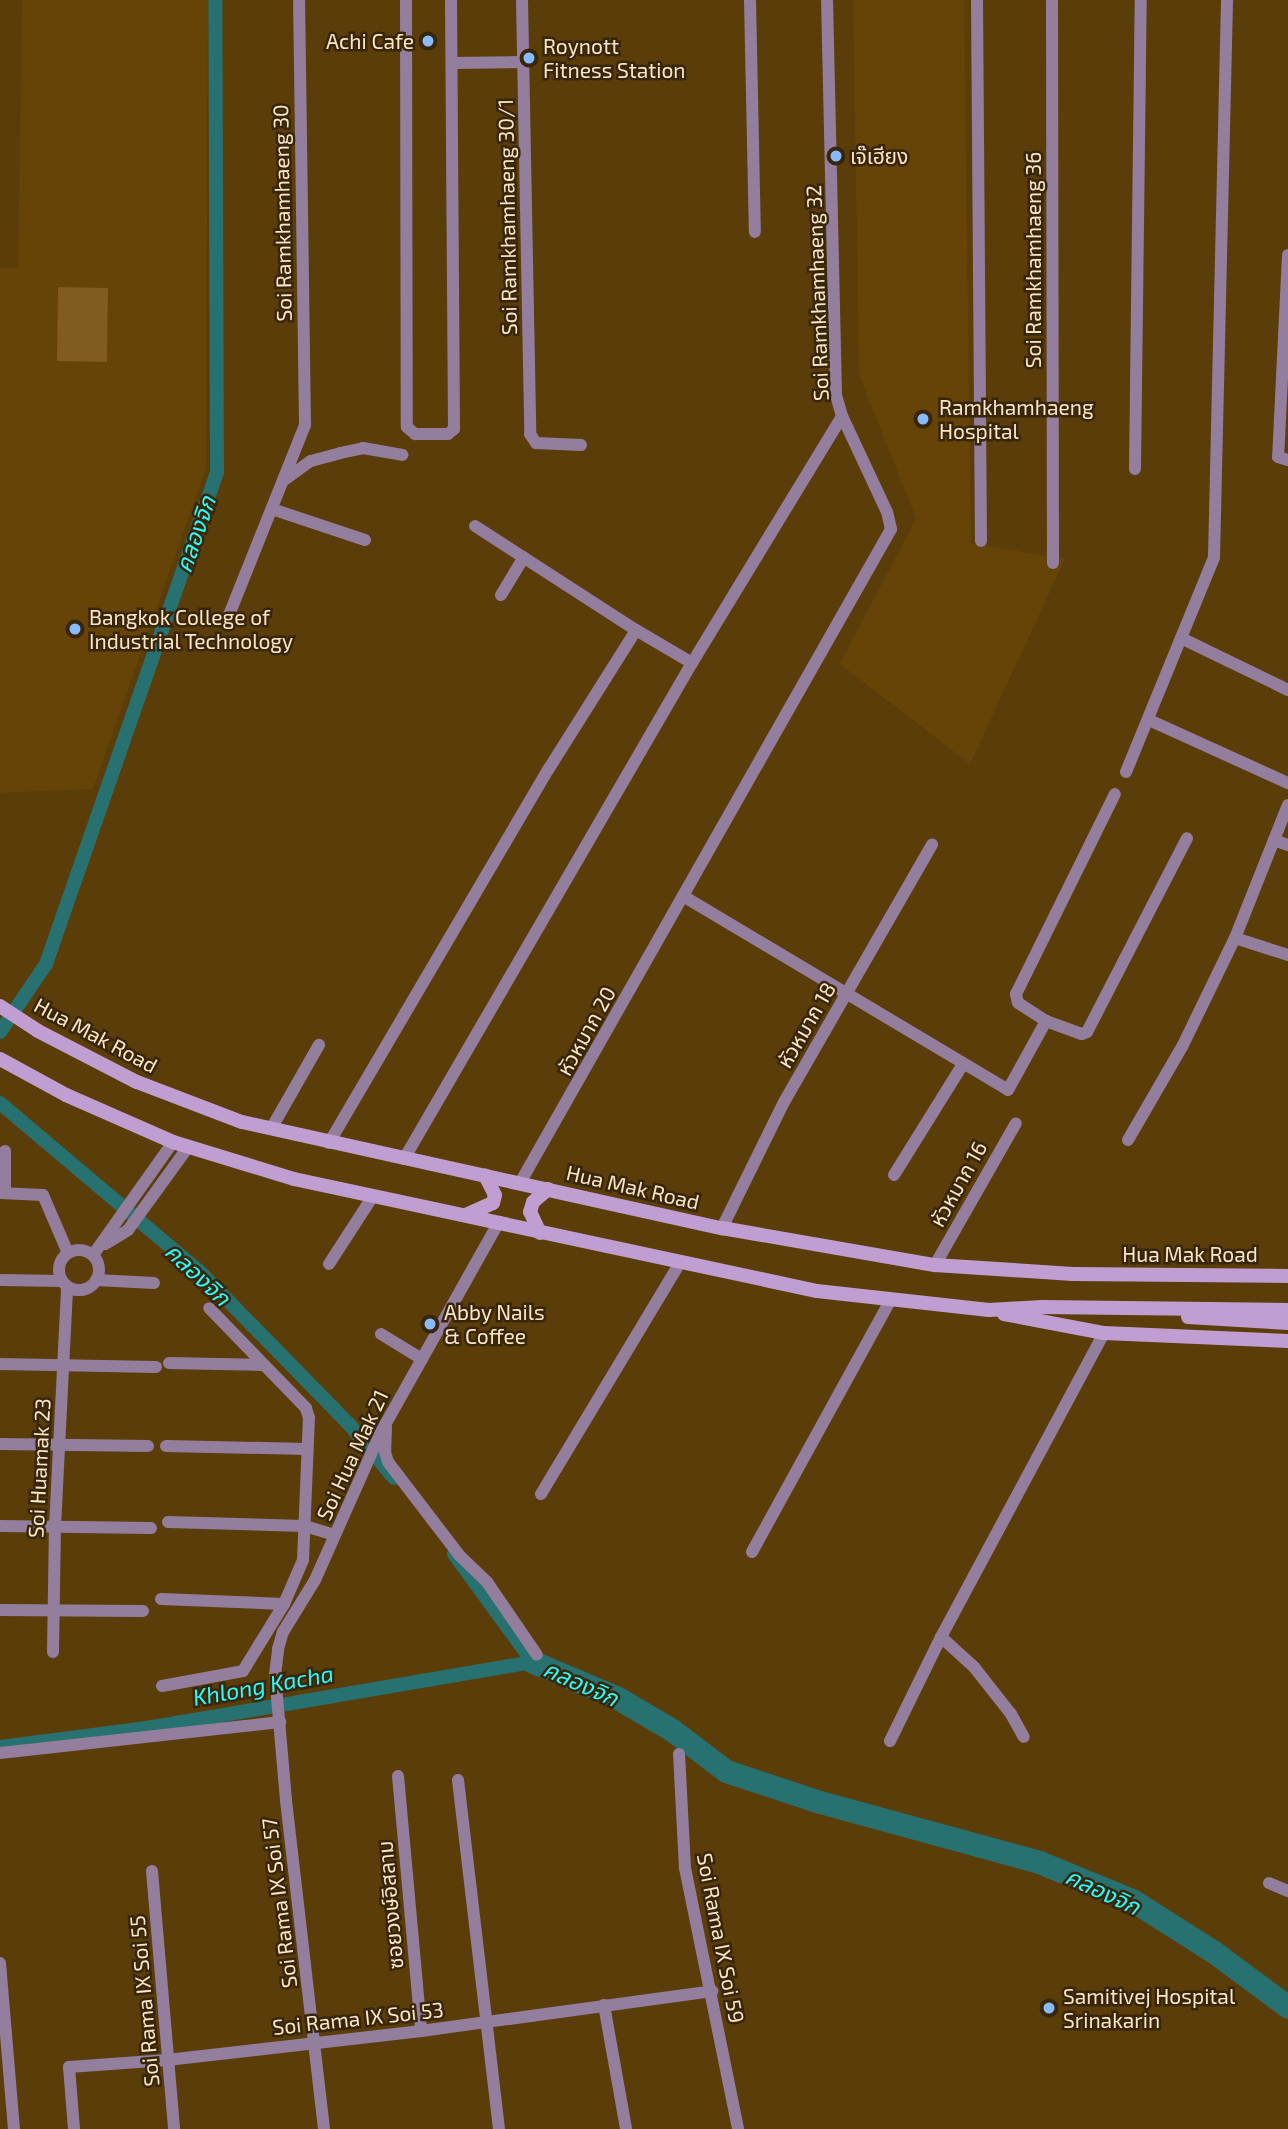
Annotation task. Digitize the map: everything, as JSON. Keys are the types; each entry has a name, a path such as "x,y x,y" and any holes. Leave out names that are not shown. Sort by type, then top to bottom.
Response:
{"main road":[{"name":"Hua Mak Road","path":"0,1006 74,1051 162,1093 271,1129 722,1228 935,1265 1100,1275 1288,1276"},
{"path":"0,1059 66,1095 188,1147 295,1178 466,1214 679,1264 817,1291 989,1310 1104,1333 1288,1341"},
{"path":"466,1214 493,1203 495,1195 485,1175"},
{"path":"540,1233 530,1212 533,1202 548,1189"},
{"path":"989,1310 1042,1307 1288,1310"},
{"path":"1145,1308 1208,1319 1288,1323"}],"street":[{"name":"Soi Ramkhamhaeng 30","path":"282,482 304,425 299,0"},
{"path":"406,0 407,427 415,434 447,434 454,429 451,0"},
{"name":"Soi Ramkhamhaeng 30/1","path":"522,0 530,434 536,443 581,444"},
{"path":"750,0 755,232"},
{"name":"Soi Ramkhamhaeng 32","path":"683,896 890,534 891,523 887,512 842,416 836,395 827,0"},
{"path":"977,0 981,541"},
{"name":"Soi Ramkhamhaeng 36","path":"1052,0 1053,563"},
{"path":"1135,469 1141,0"},
{"path":"1126,772 1214,557 1227,0"},
{"path":"453,63 523,62"},
{"path":"1288,255 1278,457 1288,460"},
{"path":"404,1159 692,663 842,416"},
{"path":"229,615 282,482 311,461 340,453 363,448 402,455"},
{"path":"272,509 365,540"},
{"path":"475,526 636,631 692,663"},
{"path":"501,595 524,557"},
{"path":"329,1143 548,770 636,631"},
{"path":"1181,638 1288,690"},
{"path":"1149,720 1288,783"},
{"path":"1115,794 1016,994 1018,1003 1046,1021 1082,1034 1087,1032 1187,838"},
{"path":"1128,1140 1182,1047 1235,938 1288,805"},
{"path":"1274,840 1288,845"},
{"name":"หัวหมาก 18","path":"722,1228 784,1102 932,845"},
{"path":"683,896 1008,1090 1046,1021"},
{"name":"หัวหมาก 20","path":"520,1183 683,896"},
{"path":"1235,938 1288,956"},
{"path":"271,1129 319,1045"},
{"path":"894,1175 964,1064"},
{"name":"หัวหมาก 16","path":"935,1265 1016,1123"},
{"path":"103,1245 173,1142"},
{"path":"93,1255 103,1245 128,1230 188,1147"},
{"path":"0,1280 65,1284 86,1289 96,1280 99,1267 93,1255 80,1250 68,1253 43,1195 2,1193 5,1150"},
{"path":"329,1264 373,1196"},
{"name":"Soi Hua Mak 21","path":"279,1718 275,1675 283,1632 315,1580 383,1428 499,1223"},
{"name":"Soi Huamak 23","path":"52,1652 65,1284 60,1263 68,1253"},
{"path":"541,1494 679,1264"},
{"path":"96,1280 154,1283"},
{"path":"752,1552 890,1301"},
{"path":"162,1686 243,1671 302,1570 309,1418 306,1408 261,1365 209,1308"},
{"path":"890,1741 941,1637 1104,1333"},
{"path":"381,1334 422,1359"},
{"path":"0,1364 261,1365"},
{"path":"383,1428 388,1462 459,1555 486,1582 537,1655"},
{"path":"0,1444 148,1446"},
{"path":"166,1446 307,1448"},
{"path":"168,1522 305,1526 335,1535"},
{"path":"0,1527 151,1528"},
{"path":"161,1600 284,1604"},
{"path":"0,1610 143,1611"},
{"path":"941,1637 980,1674 1024,1737"},
{"path":"0,1754 279,1718"},
{"name":"Soi Rama IX Soi 57","path":"279,1718 324,2129"},
{"name":"Soi Rama IX Soi 59","path":"679,1754 685,1868 738,2129"},
{"name":"ซอยวงษ์อิสลาม","path":"398,1776 421,2031"},
{"path":"458,1780 499,2129"},
{"name":"Soi Rama IX Soi 55","path":"152,1871 174,2129"},
{"path":"1269,1883 1288,1891"},
{"path":"0,1963 14,2129"},
{"name":"Soi Rama IX Soi 53","path":"74,2129 69,2067 167,2060 421,2031 712,1991"},
{"path":"604,2005 626,2129"}],"shaded area":[{"name":"Bangkok College of Industrial Technology","path":"22,0 208,0 206,468 93,789 0,793 0,268 18,268"},
{"name":"Ramkhamhaeng Hospital","path":"853,0 964,0 971,543 1065,559 970,764 840,664 916,518 859,375"},
{"path":"58,287 108,288 107,362 57,361"}],"waterway":[{"name":"คลองจิก","path":"0,1032 46,964 217,472 215,0"},
{"name":"คลองจิก","path":"0,1103 202,1274 349,1424 394,1478"},
{"name":"Khlong Kacha","path":"0,1747 147,1728 533,1662 454,1554"},
{"name":"คลองจิก","path":"533,1662 616,1697 672,1730 726,1771 820,1802 1039,1862 1132,1900 1214,1952 1288,2007"}],"place":[{"name":"Achi Cafe","path":"428,41"},
{"name":"Roynott Fitness Station","path":"529,58"},
{"name":"เจ๊เฮียง","path":"836,156"},
{"name":"Ramkhamhaeng Hospital","path":"923,419"},
{"name":"Bangkok College of Industrial Technology","path":"75,629"},
{"name":"Abby Nails & Coffee","path":"430,1324"},
{"name":"Samitivej Hospital Srinakarin","path":"1049,2008"}]}
